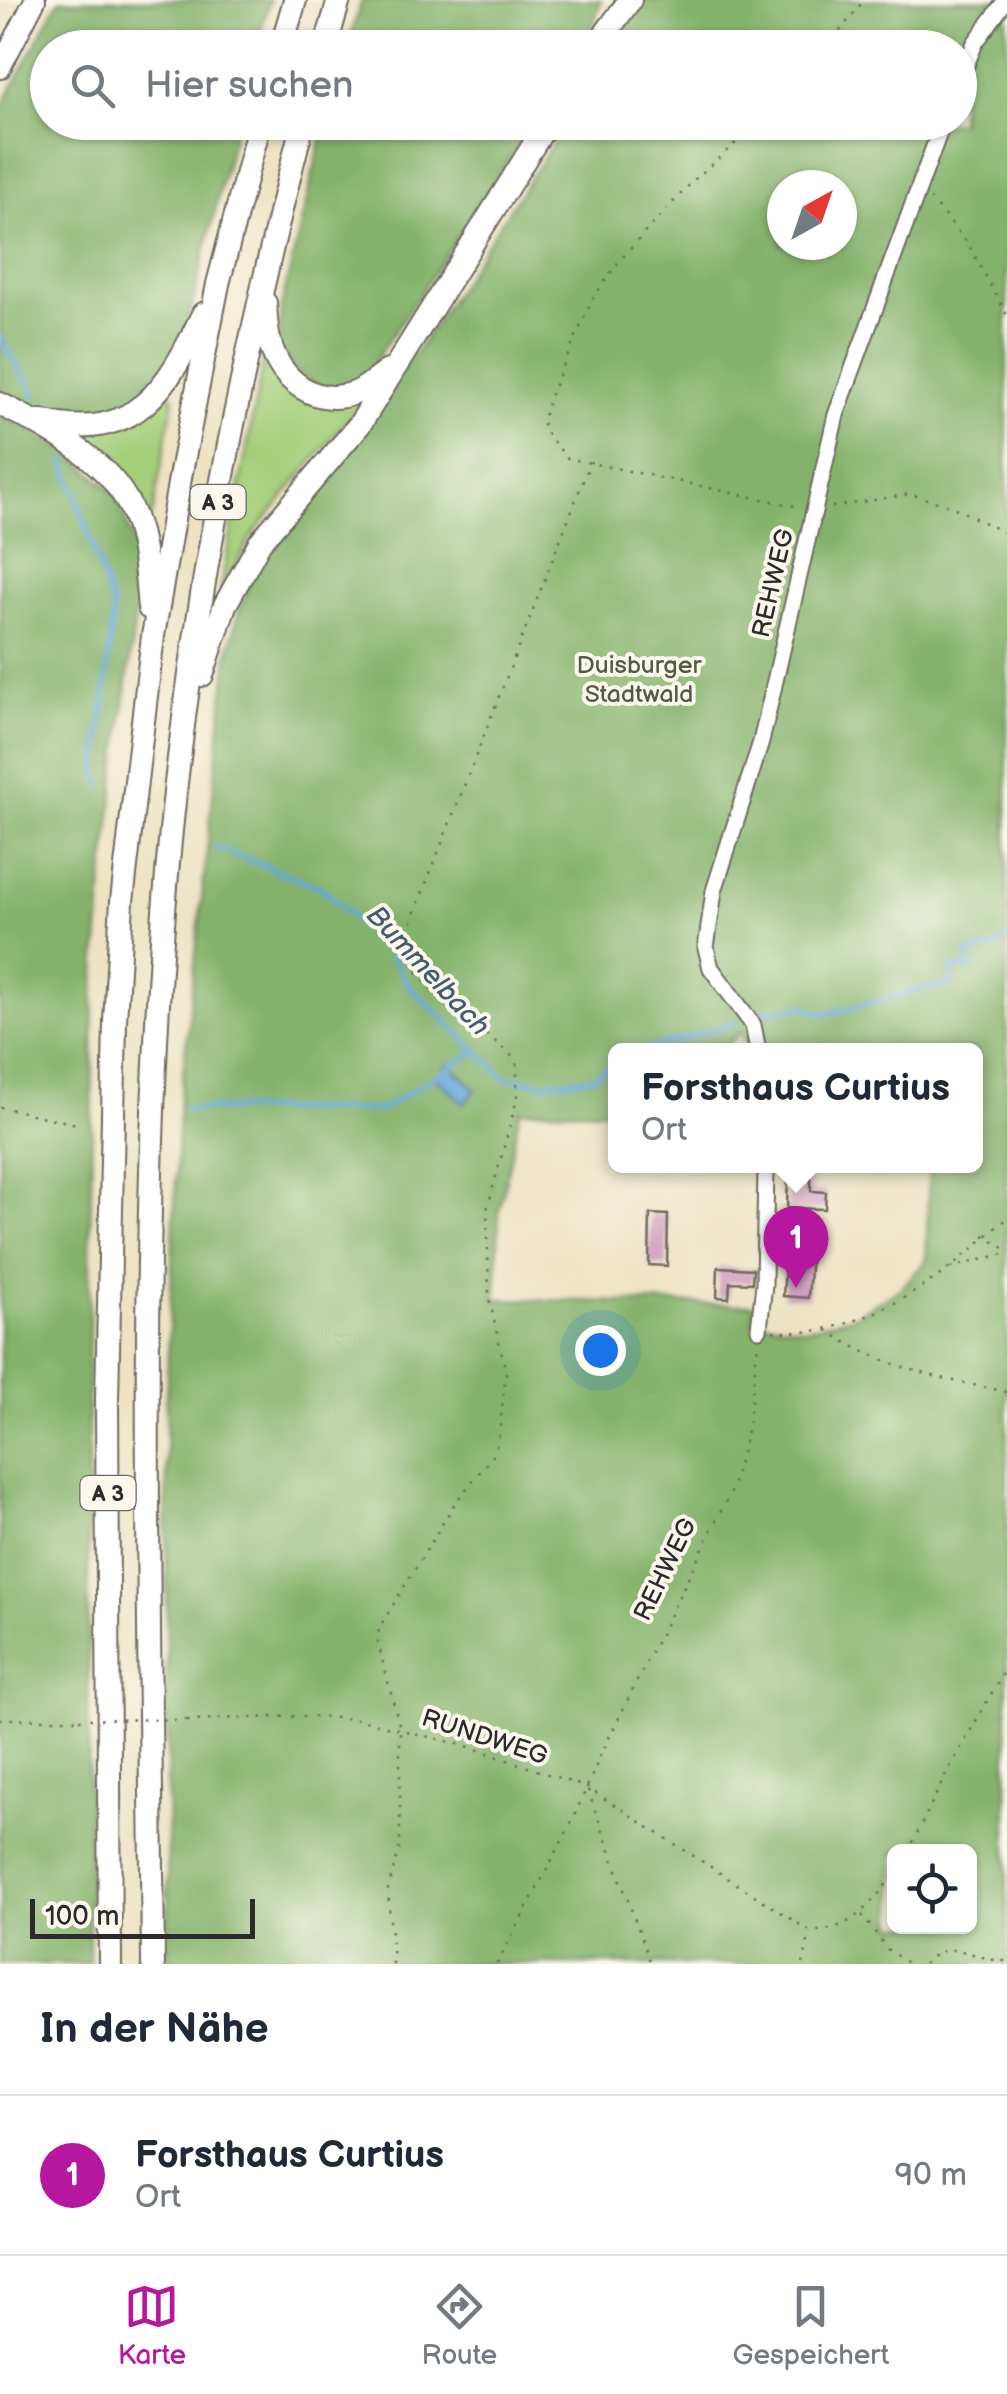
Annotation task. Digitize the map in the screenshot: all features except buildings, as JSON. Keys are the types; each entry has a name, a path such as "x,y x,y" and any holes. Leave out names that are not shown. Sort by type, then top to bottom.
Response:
{"highway":[{"path":"285,30 294,0"},
{"path":"330,30 339,0"},
{"path":"602,30 611,0"},
{"path":"608,30 630,0"},
{"name":"A 3","path":"110,1964 107,1398 115,1021 122,901 153,636 218,284 255,140"},
{"name":"A 3","path":"152,1964 150,1171 164,906 185,726 221,481 262,281 298,140"},
{"path":"185,726 225,606 260,542 360,424 537,140"},
{"path":"262,281 270,342 282,371 296,386 322,398 341,397 359,392 395,366"},
{"path":"26,417 58,426 87,426 108,424 130,415 175,372 218,284"},
{"path":"0,404 76,448 123,491 142,546 153,636"}],"main road":[{"path":"0,68 36,0"}],"lane":[{"path":"977,40 1006,0"},
{"name":"REHWEG","path":"757,1043 753,1025 711,968 706,948 714,892 761,742 836,415 936,140"},
{"path":"759,1329 764,1284 766,1173"}],"path":[{"path":"842,30 864,0"},
{"path":"739,140 648,229 592,300 551,394 542,422 546,434 567,458 814,510 910,494 951,506 1007,534"},
{"path":"919,187 968,242 1007,315"},
{"path":"393,1964 388,1889 400,1846 400,1728 378,1643 379,1628 455,1503 494,1454 499,1435 506,1372 489,1298 487,1210 517,1100 518,1065 490,1038 457,1016 418,974 408,940 413,917 592,461"},
{"path":"0,1108 76,1124"},
{"path":"759,1329 796,1334 826,1330 859,1319 949,1268 1007,1219"},
{"path":"984,1236 1007,1252"},
{"path":"949,1268 1007,1252"},
{"name":"REHWEG","path":"497,1964 588,1788 602,1752 731,1491 748,1427 759,1329"},
{"path":"826,1330 867,1355 930,1376 1007,1392"},
{"path":"912,1844 1007,1666"},
{"name":"RUNDWEG","path":"0,1719 304,1716 357,1719 400,1728 470,1747 588,1788 810,1931"},
{"path":"588,1788 651,1964"},
{"path":"804,1964 810,1931 831,1932 860,1914 887,1883"},
{"path":"860,1914 888,1950 908,1964"},
{"path":"924,1964 948,1948 1007,1961"}],"green space":[{"path":"59,0 270,0 260,30 43,30"},
{"path":"362,0 601,0 590,30 352,30"},
{"name":"Duisburger Stadtwald","path":"640,0 1007,0 1007,1964 168,1964 166,1398 179,1109 228,655 239,610 260,561 418,349 555,140 977,140 977,30 621,30","holes":["741,1033 746,1043 983,1043 983,1173 929,1173 926,1261 901,1288 854,1316 808,1328 753,1321 755,1305 496,1299 499,1213 520,1110 608,1111 608,1043 728,1043"]},
{"path":"30,54 30,140 232,140 183,343 150,393 103,419 31,410 0,393 0,110"},
{"path":"321,140 522,140 368,372 357,382 324,389 290,368 279,340 282,303"},
{"path":"264,356 363,400 251,537 224,589 221,588"},
{"path":"169,393 174,398 152,516 148,520 77,433"},
{"path":"0,415 65,449 117,496 135,547 137,601 103,882 94,998 88,1398 89,1964 0,1964"}],"water":[{"path":"448,1064 476,1089 465,1104 436,1078"}],"waterway":[{"name":"Bummelbach","path":"0,337 36,396"},
{"name":"Bummelbach","path":"64,459 113,608 97,775 104,784"},
{"name":"Bummelbach","path":"215,847 322,888 386,948 410,987 505,1078 541,1083 594,1077 608,1067"},
{"name":"Bummelbach","path":"759,1013 806,1006 823,1015 927,988 952,986 952,968 972,969 966,954 998,946 1007,938"},
{"name":"Bummelbach","path":"668,1043 736,1023"},
{"path":"185,1109 381,1110 477,1050"}],"place":[{"name":"Forsthaus Curtius","path":"796,1288"}]}
